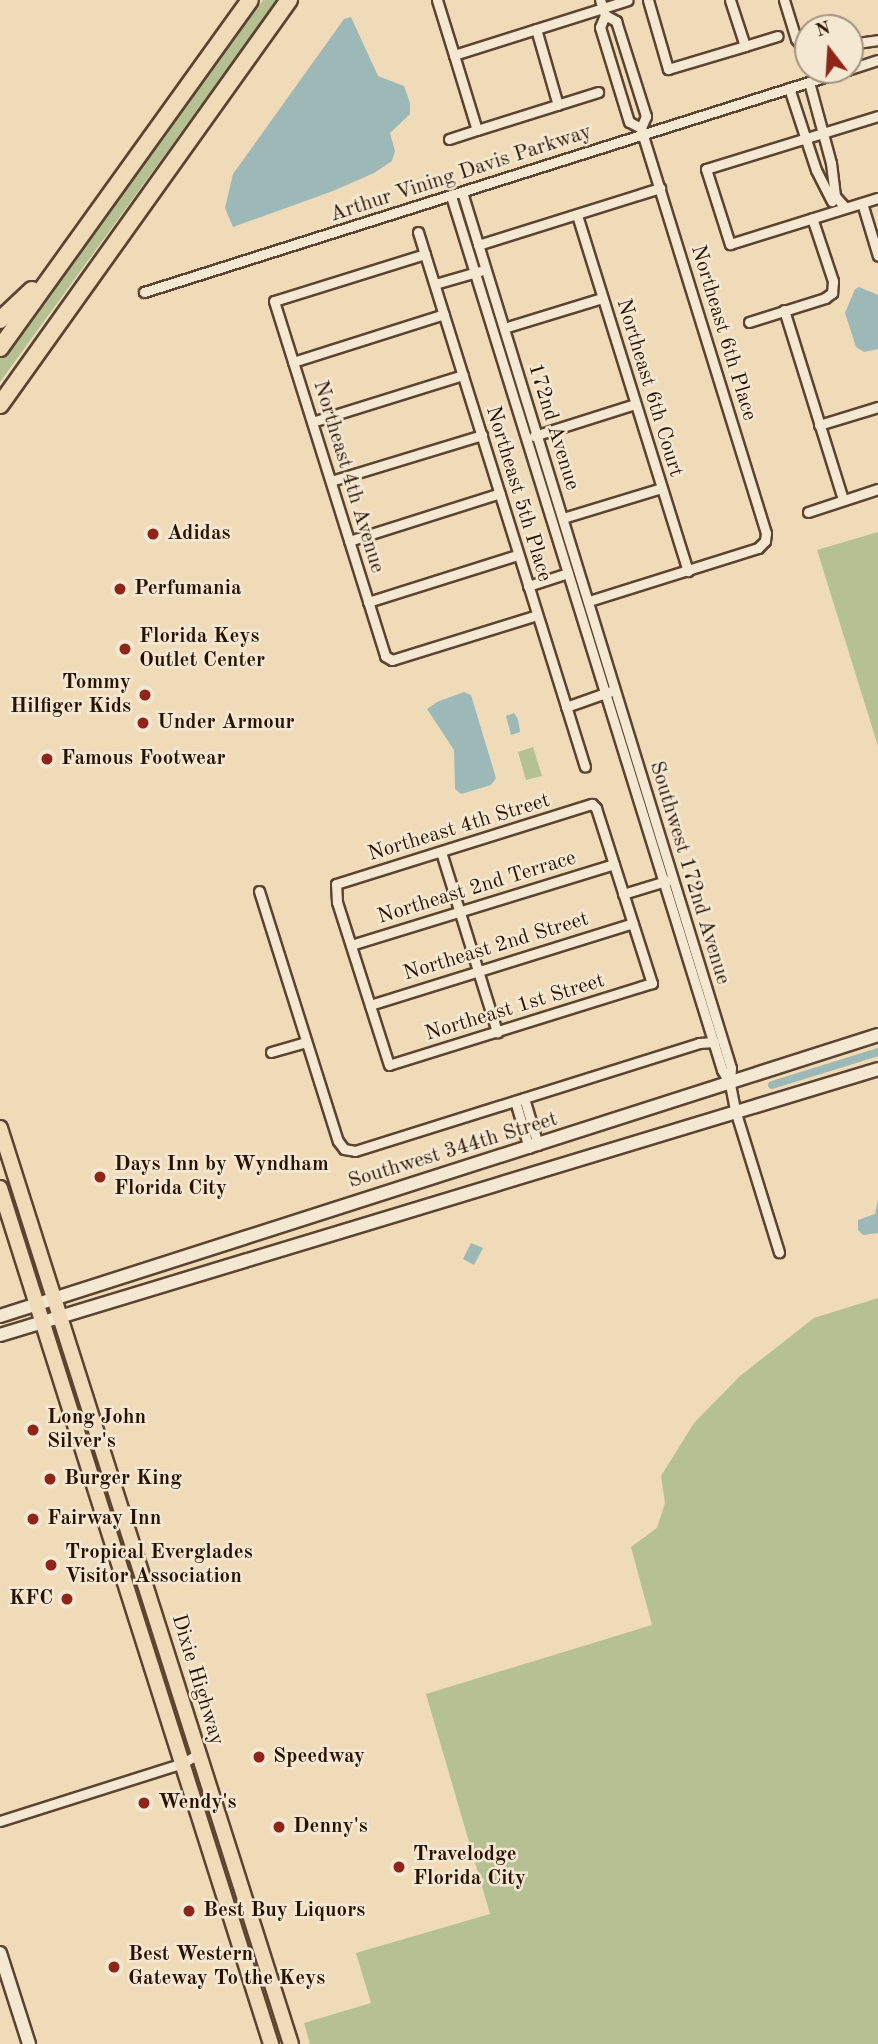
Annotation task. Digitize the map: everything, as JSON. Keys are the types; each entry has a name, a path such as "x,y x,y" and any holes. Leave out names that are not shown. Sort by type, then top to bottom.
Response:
{"highway":[{"path":"0,348 250,0"},
{"path":"0,405 289,0"},
{"path":"0,320 56,271"},
{"path":"0,391 12,374 31,359"},
{"name":"Dixie Highway","path":"0,1128 291,2044"},
{"name":"Dixie Highway","path":"0,1188 271,2044"}],"main road":[{"name":"Southwest 344th Street","path":"0,1316 878,1035"},
{"name":"Southwest 344th Street","path":"0,1335 334,1231 878,1069"},
{"path":"327,1211 334,1231"},
{"path":"0,1953 29,2044"}],"street":[{"path":"438,0 477,130"},
{"path":"454,55 628,0"},
{"path":"648,0 668,69 777,36"},
{"path":"730,0 745,46"},
{"path":"784,0 794,22"},
{"path":"602,7 616,21 624,45 646,116 642,131 629,122 600,27 602,7"},
{"path":"536,29 558,104"},
{"path":"607,50 624,45"},
{"name":"Arthur Vining Davis Parkway","path":"144,292 451,196 642,131 802,84"},
{"path":"810,84 833,174 836,199 845,207"},
{"path":"789,88 820,177 832,202 829,212"},
{"path":"449,139 598,92"},
{"path":"878,116 706,169 730,244 878,198"},
{"name":"Northeast 6th Place","path":"642,131 766,533 765,541 758,548 688,571"},
{"path":"820,177 826,180 833,174"},
{"path":"478,245 660,188"},
{"name":"172nd Avenue","path":"462,192 611,673"},
{"name":"172nd Avenue","path":"451,196 600,677"},
{"path":"862,203 878,256"},
{"name":"Northeast 6th Court","path":"577,215 688,571"},
{"path":"749,321 832,292 833,281 812,218"},
{"name":"Northeast 5th Place","path":"418,232 584,767"},
{"name":"Northeast 4th Avenue","path":"425,254 274,301 385,656 392,660 537,615"},
{"path":"435,284 486,270"},
{"path":"504,328 602,298"},
{"path":"784,310 843,500"},
{"path":"293,362 444,314"},
{"path":"312,422 464,375"},
{"path":"526,438 635,404"},
{"path":"820,425 878,407"},
{"path":"331,481 482,435"},
{"path":"563,518 662,488"},
{"path":"807,512 878,489"},
{"path":"349,541 499,493"},
{"path":"369,602 517,555"},
{"path":"589,601 688,571"},
{"path":"528,586 568,573"},
{"name":"Southwest 172nd Avenue","path":"611,673 714,1042 730,1084 735,1110 779,1252"},
{"name":"Southwest 172nd Avenue","path":"600,677 732,1068 730,1084"},
{"path":"566,707 615,689"},
{"name":"Northeast 4th Street","path":"351,945 337,902 336,884 593,804 614,864"},
{"path":"441,852 497,1032"},
{"path":"614,864 633,923"},
{"name":"Northeast 2nd Terrace","path":"351,945 614,864"},
{"path":"623,894 668,880"},
{"path":"259,891 338,1141 349,1150 699,1043 714,1042"},
{"name":"Northeast 2nd Street","path":"370,1005 633,923"},
{"name":"Northeast 1st Street","path":"370,1005 389,1066 652,984 633,923"},
{"path":"351,945 370,1005"},
{"path":"271,1052 306,1042"},
{"path":"519,1100 533,1146"},
{"path":"0,1821 183,1763 198,1754"},
{"path":"250,1975 267,1969"}],"green space":[{"path":"263,0 277,0 0,382 0,359"},
{"path":"878,532 878,746 817,550"},
{"path":"533,747 542,776 526,780 518,752"},
{"path":"878,1298 878,2044 310,2044 304,2023 371,2003 356,1953 490,1914 426,1694 652,1625 631,1547 657,1528 665,1503 661,1476 694,1423 740,1376 814,1318"}],"water":[{"path":"351,17 378,76 404,86 410,103 410,114 390,133 395,151 392,161 374,173 333,191 233,227 225,208 233,174 344,19"},
{"path":"859,287 878,295 878,349 864,352 856,347 845,313 855,289"},
{"path":"464,692 471,695 496,778 491,785 461,794 455,789 454,750 427,709 437,702"},
{"path":"514,713 520,732 511,735 506,716"},
{"path":"878,1199 878,1233 863,1235 858,1230 858,1220 875,1214"},
{"path":"471,1243 483,1248 474,1265 463,1259"}],"waterway":[{"path":"772,1085 878,1052"}],"place":[{"name":"Adidas","path":"153,534"},
{"name":"Perfumania","path":"120,589"},
{"name":"Florida Keys Outlet Center","path":"125,649"},
{"name":"Tommy Hilfiger Kids","path":"145,695"},
{"name":"Under Armour","path":"143,723"},
{"name":"Famous Footwear","path":"47,759"},
{"name":"Days Inn by Wyndham Florida City","path":"100,1177"},
{"name":"Long John Silver's","path":"33,1430"},
{"name":"Burger King","path":"50,1479"},
{"name":"Fairway Inn","path":"33,1519"},
{"name":"Tropical Everglades Visitor Association","path":"51,1565"},
{"name":"KFC","path":"67,1599"},
{"name":"Speedway","path":"259,1757"},
{"name":"Wendy's","path":"144,1803"},
{"name":"Denny's","path":"279,1827"},
{"name":"Travelodge Florida City","path":"399,1867"},
{"name":"Best Buy Liquors","path":"189,1911"},
{"name":"Best Western Gateway To the Keys","path":"114,1967"}]}
